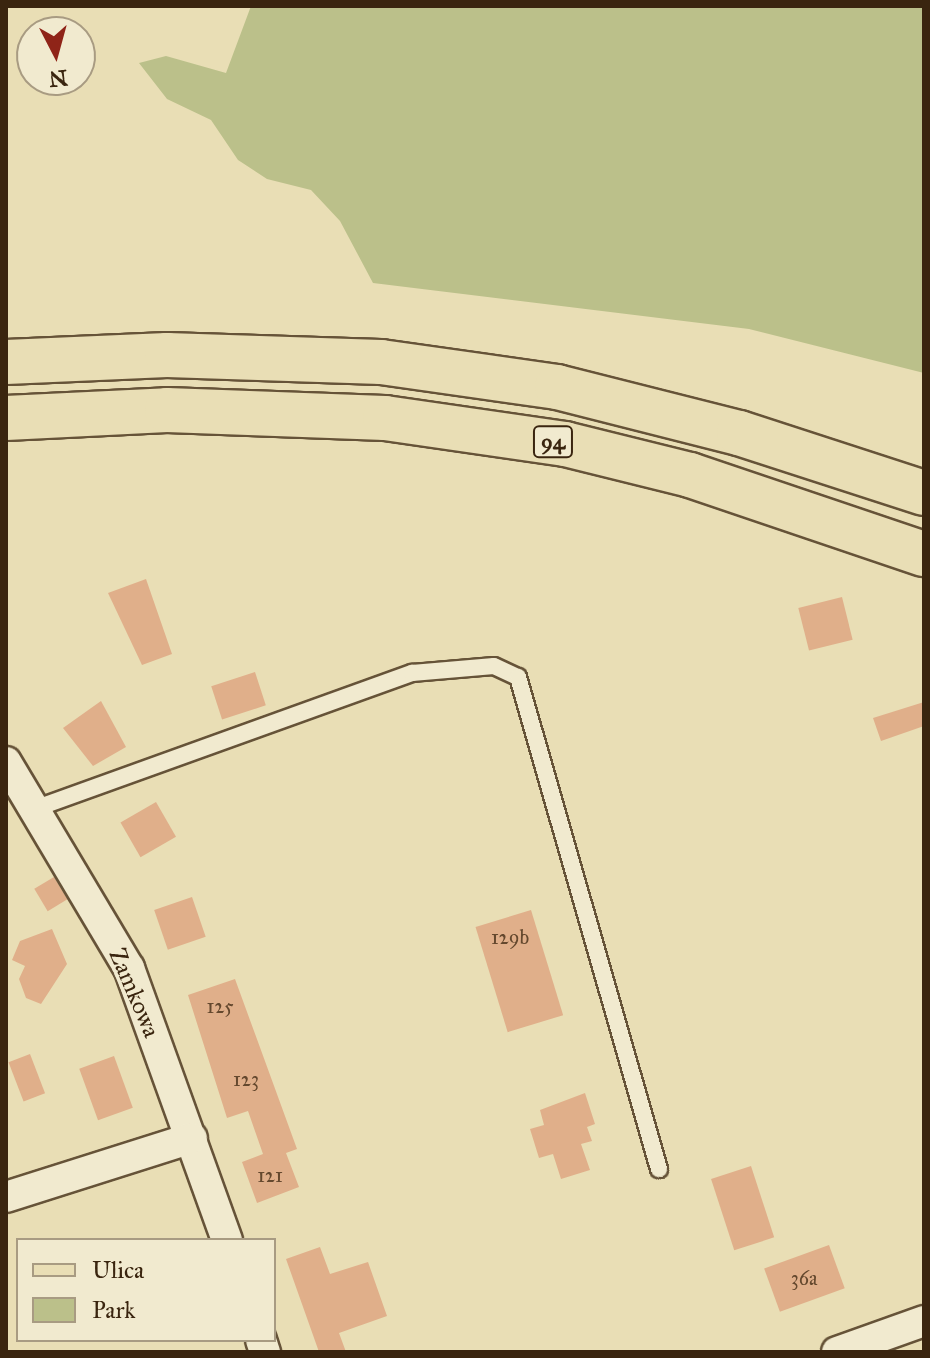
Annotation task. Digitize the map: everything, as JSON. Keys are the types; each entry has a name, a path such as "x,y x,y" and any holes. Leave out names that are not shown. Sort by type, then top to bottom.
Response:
{"main road":[{"name":"94","path":"6,362 167,355 381,362 528,383 739,433 924,493"},
{"name":"94","path":"6,418 278,412 475,431 690,475 924,554"}],"street":[{"name":"Zamkowa","path":"6,762 129,968 226,1238"},
{"path":"6,1197 192,1138"},
{"path":"837,1352 924,1321"}],"lane":[{"path":"34,809 412,673 494,666 518,677 659,1169"}],"green space":[{"path":"251,6 924,6 924,373 749,329 373,283 340,221 311,190 267,179 238,160 211,120 167,99 139,63 166,56 226,73"}],"building":[{"path":"146,579 172,654 142,665 108,593"},
{"path":"842,597 853,640 809,651 798,608"},
{"path":"255,672 266,705 222,720 211,686"},
{"path":"101,701 126,747 93,766 63,728"},
{"path":"924,702 924,726 881,741 873,718"},
{"path":"156,802 176,837 140,857 120,822"},
{"path":"54,877 67,899 48,911 34,889"},
{"path":"192,897 206,937 168,950 154,910"},
{"path":"531,910 563,1015 508,1032 476,927"},
{"path":"52,929 67,964 41,1004 26,998 19,979 25,966 12,960 20,941"},
{"path":"235,979 297,1149 286,1153 299,1187 257,1203 242,1162 263,1154 248,1111 227,1118 188,995"},
{"path":"30,1054 45,1093 24,1101 9,1062"},
{"path":"114,1056 133,1108 98,1120 79,1069"},
{"path":"585,1093 595,1124 587,1127 592,1141 581,1144 590,1170 561,1179 553,1154 539,1158 530,1129 544,1125 540,1110"},
{"path":"751,1166 774,1237 734,1250 711,1179"},
{"path":"829,1245 845,1288 780,1312 764,1269"},
{"path":"320,1247 330,1274 368,1262 387,1316 339,1333 346,1352 319,1352 286,1259"}]}
